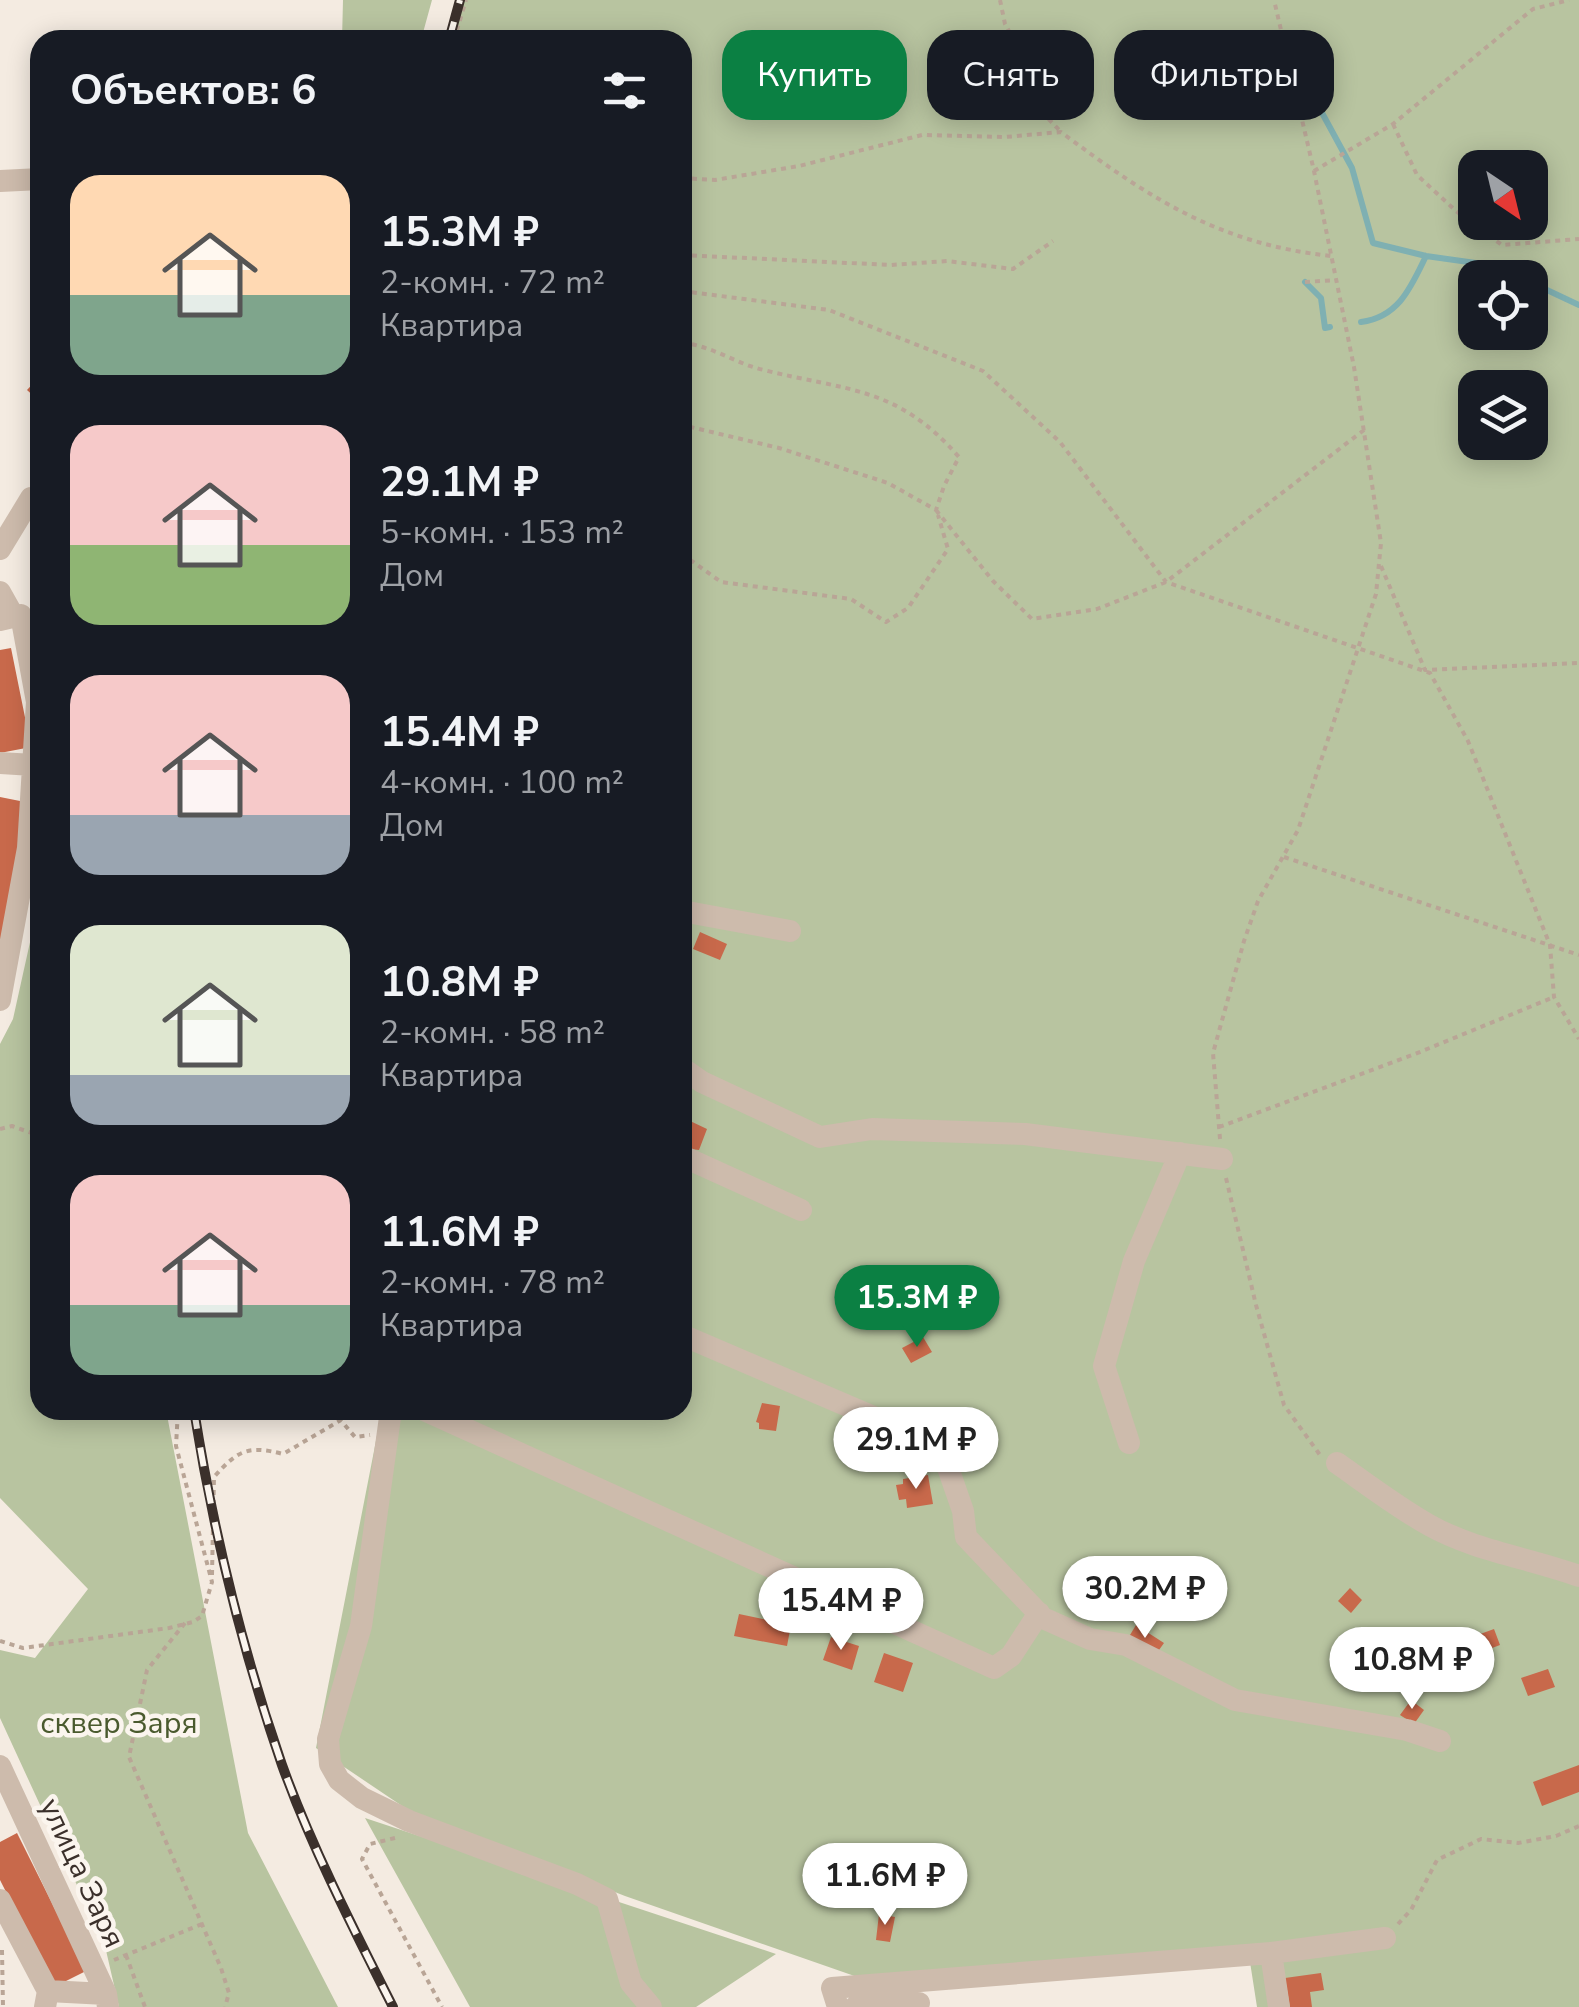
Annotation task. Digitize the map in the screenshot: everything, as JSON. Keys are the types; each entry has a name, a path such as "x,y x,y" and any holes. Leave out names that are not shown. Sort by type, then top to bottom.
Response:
{"street":[{"path":"0,181 30,180"},
{"path":"0,549 30,500"},
{"path":"0,592 7,618 21,615 30,667"},
{"path":"0,763 30,766"},
{"path":"0,1000 28,848 30,815"},
{"path":"692,913 790,931"},
{"path":"692,1075 820,1137 872,1129 1025,1134 1222,1159"},
{"path":"1129,1443 1104,1366 1134,1262 1180,1153"},
{"path":"692,1161 801,1210"},
{"path":"692,1340 932,1442 947,1465 963,1511 966,1537 1038,1613 1090,1640 1126,1644 1235,1700 1407,1730 1440,1741"},
{"path":"446,1420 994,1668 1011,1656 1038,1613"},
{"path":"390,1421 361,1626 328,1739 330,1764 339,1780 362,1798 607,1899 631,1984 651,2007"},
{"path":"1337,1463 1430,1526 1479,1546 1579,1576"},
{"name":"улица Заря","path":"0,1766 8,1805 107,2000"},
{"path":"0,1900 46,1999 107,2000"},
{"path":"838,2007 832,1988 1271,1954 1385,1938"},
{"path":"1271,1954 1279,2007"},
{"path":"856,2007 919,2002"}],"path":[{"path":"457,30 466,0"},
{"path":"1000,0 1004,24 1021,53 1040,110 1062,132 1130,184 1187,216 1282,250 1331,256"},
{"path":"1274,0 1336,280 1364,430 1380,543 1379,562 1376,594 1298,830 1258,901 1213,1053 1222,1159 1284,1405 1320,1455 1337,1463"},
{"path":"1533,9 1534,0"},
{"path":"1314,171 1393,124 1533,9 1570,0"},
{"path":"1393,124 1417,175 1502,245 1579,239"},
{"path":"692,179 715,180 799,166 922,135 1062,132"},
{"path":"692,255 891,265 947,261 1013,269 1053,241"},
{"path":"1305,282 1336,280"},
{"path":"692,292 828,310 983,370 1060,442 1166,582 1430,673 1468,741 1550,944 1554,997 1579,1039"},
{"path":"692,346 762,370 827,382 886,399 940,436 959,457 936,510 948,549 908,608 886,622 852,599 721,582 692,561"},
{"path":"692,428 779,448 888,483 936,510 993,581 1032,619 1097,609 1166,582 1364,430"},
{"path":"1379,562 1425,670"},
{"path":"1425,670 1579,663"},
{"path":"1284,857 1579,955"},
{"path":"1220,1127 1554,997"},
{"path":"0,1129 12,1126 30,1132"},
{"path":"177,1420 176,1446 212,1579"},
{"path":"0,1641 23,1648 193,1622 202,1616 212,1579 214,1477 233,1455 259,1448 283,1454 341,1420 355,1437 390,1421"},
{"path":"185,1622 148,1670 129,1757 229,1993 225,2007"},
{"path":"1385,1938 1410,1910 1437,1860 1480,1839 1518,1844 1556,1836 1579,1826"},
{"path":"434,1830 370,1844 362,1859 442,2007"},
{"path":"94,1968 202,1924"},
{"path":"0,1936 3,2007"},
{"path":"126,1955 145,2007"}],"green space":[{"path":"343,0 432,0 424,30 342,30"},
{"path":"460,0 1579,0 1579,2007 1257,2007 1250,1962 866,1980 625,1896 411,1812 316,1748 380,1420 692,1420 692,30 452,30"},
{"name":"сквер Заря","path":"30,942 30,1420 168,1420 248,1833 338,2007 119,2007 105,1946 0,1718 0,1650 35,1658 88,1589 0,1498 0,1044 13,1019"},
{"path":"365,1818 776,1954 696,2007 470,2007"}],"building":[{"path":"11,648 30,747 0,753 0,650"},
{"path":"0,797 30,803 0,947"},
{"path":"700,932 727,944 720,960 693,949"},
{"path":"692,1122 707,1129 699,1150 692,1149"},
{"path":"923,1337 932,1352 911,1363 902,1348"},
{"path":"762,1403 780,1406 776,1431 759,1429 756,1422"},
{"path":"928,1475 933,1504 907,1508 906,1499 899,1500 896,1485 903,1484 903,1479"},
{"path":"1350,1588 1362,1600 1351,1613 1338,1601"},
{"path":"739,1614 791,1625 787,1646 734,1636"},
{"path":"1136,1625 1164,1643 1154,1657 1127,1640"},
{"path":"1494,1629 1500,1645 1479,1653 1472,1637"},
{"path":"831,1637 859,1646 852,1670 823,1660"},
{"path":"884,1653 913,1663 903,1692 874,1682"},
{"path":"1548,1669 1555,1687 1528,1696 1521,1678"},
{"path":"1411,1700 1424,1710 1414,1724 1400,1715"},
{"path":"1579,1765 1579,1792 1542,1806 1533,1782"},
{"path":"17,1833 86,1971 54,1987 0,1880 0,1842"},
{"path":"879,1914 895,1917 890,1942 876,1940"},
{"path":"1321,1973 1324,1990 1310,1992 1312,2007 1290,2007 1285,1978"}],"waterway":[{"path":"1326,120 1352,168 1373,243 1458,261"},
{"path":"1361,322 1385,314 1402,299 1426,256"},
{"path":"1305,282 1321,298 1325,328 1330,327"},
{"path":"1548,290 1579,305"}],"railway":[{"path":"452,30 460,0"},
{"path":"196,1420 230,1589 282,1765 320,1857 393,2007"}]}
